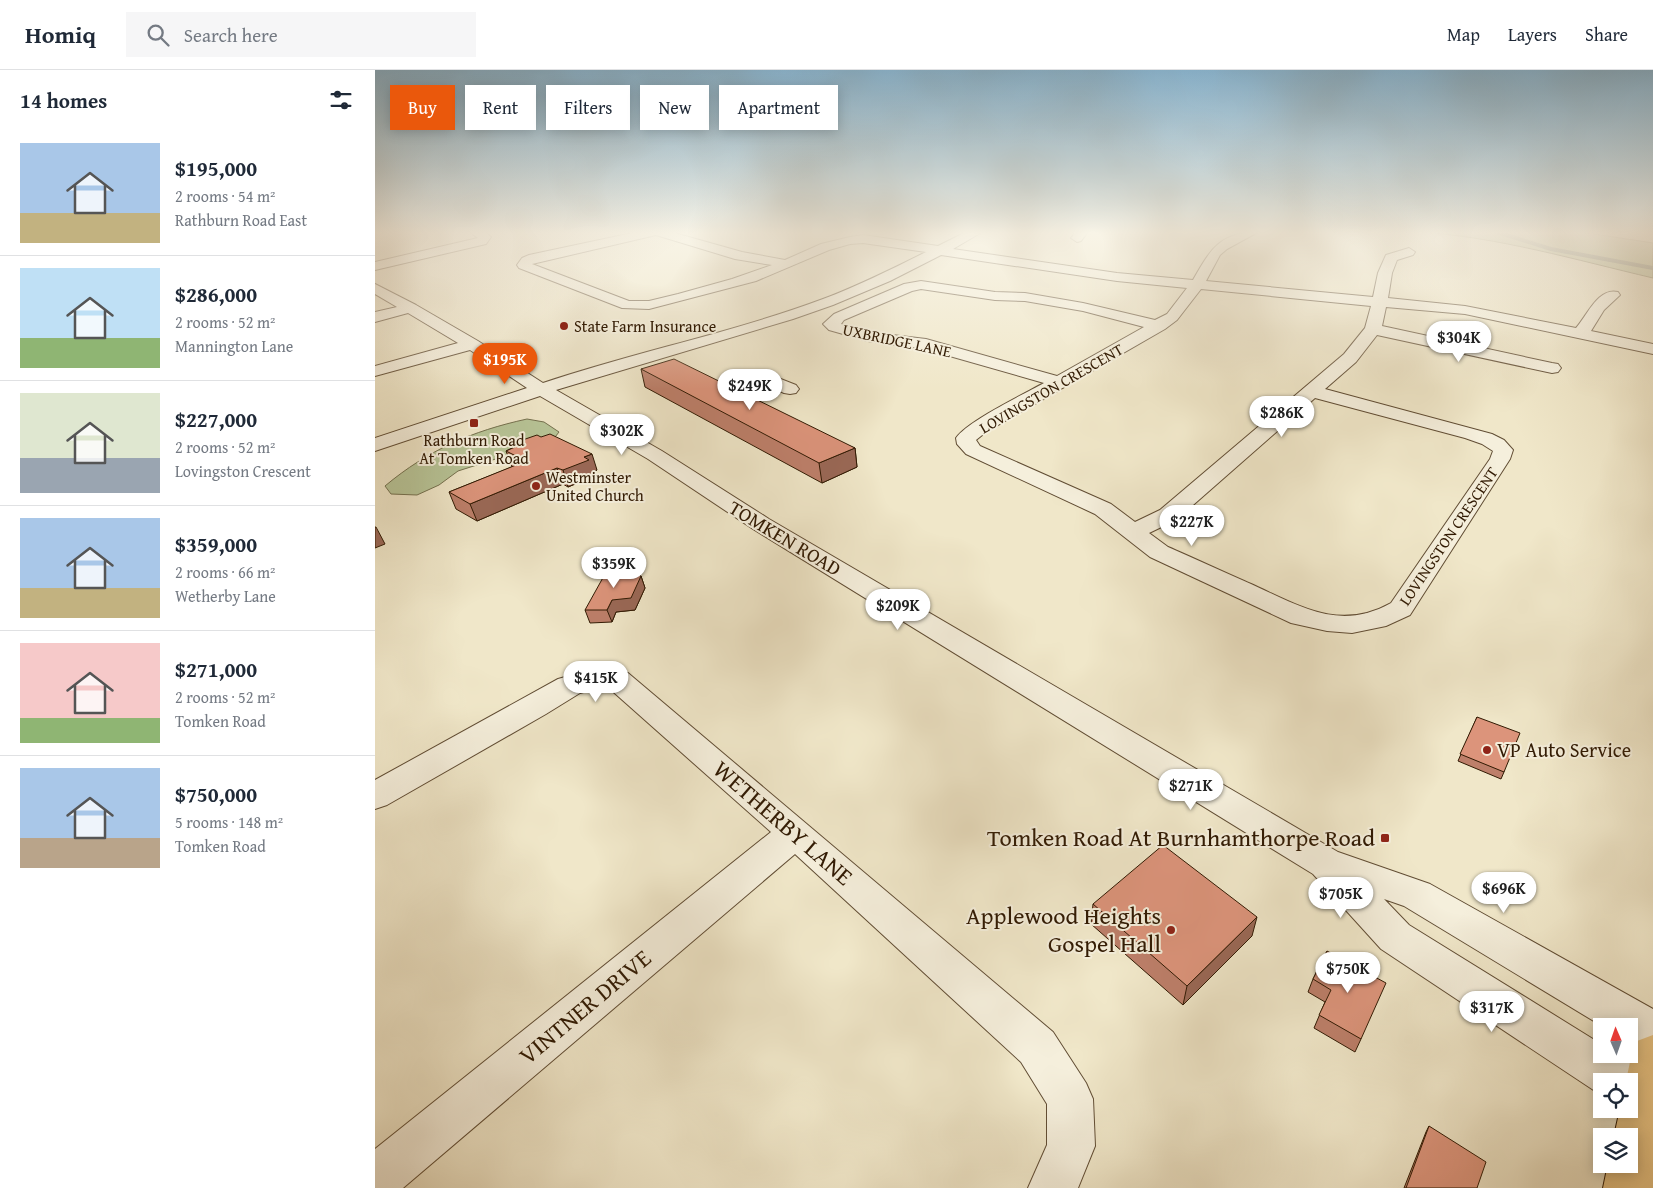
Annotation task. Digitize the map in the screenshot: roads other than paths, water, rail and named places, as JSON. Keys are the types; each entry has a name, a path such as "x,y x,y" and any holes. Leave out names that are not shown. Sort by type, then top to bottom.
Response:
{"main road":[{"path":"1628,1188 1640,1085"}],"street":[{"path":"571,284 615,302 637,306 649,305 728,284"},
{"path":"375,445 541,389 788,316 870,284"},
{"path":"1190,284 1465,310 1653,349"},
{"path":"1134,531 1169,515 1349,358 1373,329 1383,284"},
{"name":"UXBRIDGE LANE","path":"1059,382 926,344 874,338 835,327 831,324 839,317 909,288 921,285 1083,307 1159,326"},
{"name":"LOVINGSTON CRESCENT","path":"1197,285 1172,317 1159,326 979,428 966,438 967,444 973,450 1083,498 1103,509 1159,552 1301,617 1325,624 1367,624 1387,618 1401,609 1500,459 1503,450 1500,445 1472,434 1311,391"},
{"name":"TOMKEN ROAD","path":"375,288 472,344 524,379 655,455 770,529 1325,864 1417,895 1653,1033"},
{"path":"1580,334 1606,298 1613,295"},
{"path":"375,317 411,308"},
{"path":"1373,329 1552,368"},
{"path":"375,371 472,344"},
{"path":"767,379 790,389"},
{"name":"WETHERBY LANE","path":"375,796 569,686 597,678 618,680 795,833 1037,1047 1070,1099 1071,1146 1053,1188"},
{"name":"VINTNER DRIVE","path":"375,1180 795,833"},
{"name":"TOMKEN ROAD","path":"1325,864 1395,937 1640,1085"}],"place":[{"name":"State Farm Insurance","path":"564,326"},
{"name":"Rathburn Road At Tomken Road","path":"474,423"},
{"name":"Westminster United Church","path":"536,486"},
{"name":"VP Auto Service","path":"1487,750"},
{"name":"Tomken Road At Burnhamthorpe Road","path":"1385,838"},
{"name":"Applewood Heights Gospel Hall","path":"1171,930"}]}
